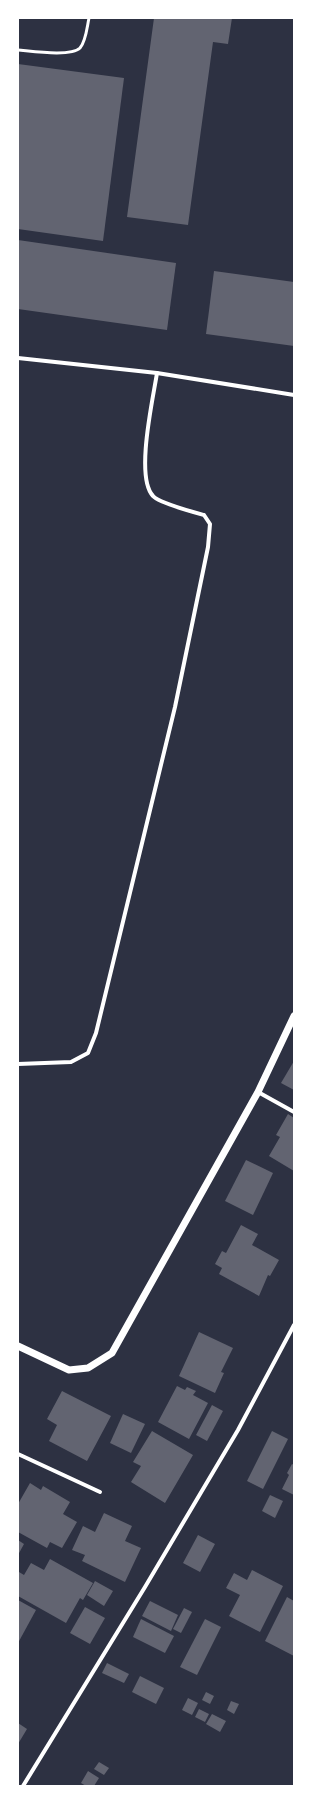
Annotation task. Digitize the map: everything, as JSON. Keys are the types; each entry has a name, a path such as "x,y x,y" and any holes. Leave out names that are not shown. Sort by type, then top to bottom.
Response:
{"street":[{"path":"18,358 157,373 294,395"},
{"path":"18,1064 71,1062 88,1053 96,1033 175,707 208,547 210,524 204,515 182,509 153,497 146,484 145,456 157,373"},
{"path":"18,1346 69,1370 88,1368 112,1353 258,1092 294,1016"},
{"path":"258,1092 294,1112"},
{"path":"23,1786 145,1587 234,1437 294,1325"},
{"path":"18,1454 100,1492"}],"lane":[{"path":"18,50 71,53 80,48 84,39 89,18"}],"building":[{"path":"154,18 232,18 228,44 213,42 188,225 127,217"},
{"path":"18,64 124,78 103,241 18,229"},
{"path":"18,240 176,263 167,330 18,309"},
{"path":"214,271 294,282 294,346 206,334"},
{"path":"294,1061 294,1090 281,1083"},
{"path":"288,1114 294,1118 294,1171 269,1156 280,1137 276,1135"},
{"path":"246,1160 273,1173 253,1215 225,1201"},
{"path":"241,1225 258,1234 252,1245 279,1260 270,1276 268,1275 259,1296 219,1274 222,1268 215,1264 222,1251 226,1253"},
{"path":"199,1332 233,1348 221,1372 224,1373 215,1393 179,1376"},
{"path":"177,1386 185,1390 187,1387 196,1391 193,1395 208,1403 189,1439 158,1422"},
{"path":"62,1391 111,1416 87,1461 49,1441 57,1425 47,1419"},
{"path":"212,1405 223,1411 207,1441 196,1435"},
{"path":"123,1414 145,1424 131,1453 110,1443"},
{"path":"152,1431 193,1455 165,1503 131,1482 141,1466 133,1462"},
{"path":"272,1431 288,1439 263,1489 247,1481"},
{"path":"292,1464 294,1465 294,1495 282,1489 289,1475 287,1473"},
{"path":"30,1483 41,1490 43,1486 70,1502 63,1514 77,1522 62,1548 50,1542 47,1548 18,1532 18,1504"},
{"path":"270,1495 283,1501 275,1518 262,1511"},
{"path":"104,1513 132,1526 125,1541 141,1548 125,1582 82,1561 85,1555 72,1550 83,1526 95,1532"},
{"path":"198,1535 215,1544 200,1572 183,1563"},
{"path":"18,1540 24,1544 18,1555"},
{"path":"50,1559 93,1583 83,1600 80,1598 66,1623 18,1596 19,1572 24,1575 31,1563 44,1570"},
{"path":"252,1570 283,1586 260,1632 229,1616 240,1595 226,1588 234,1573 247,1580"},
{"path":"95,1581 113,1591 104,1606 87,1595"},
{"path":"287,1597 294,1601 294,1656 265,1641"},
{"path":"18,1600 36,1610 18,1643"},
{"path":"150,1601 178,1615 171,1631 142,1616"},
{"path":"85,1607 105,1618 90,1644 70,1633"},
{"path":"184,1608 192,1612 181,1633 173,1629"},
{"path":"141,1619 174,1636 165,1653 133,1637"},
{"path":"205,1619 221,1627 197,1675 180,1667"},
{"path":"107,1663 129,1674 124,1683 102,1673"},
{"path":"140,1676 164,1688 156,1704 132,1692"},
{"path":"206,1692 214,1696 210,1704 202,1700"},
{"path":"188,1698 198,1703 192,1715 182,1710"},
{"path":"231,1701 239,1704 234,1714 227,1710"},
{"path":"199,1709 209,1714 205,1722 195,1717"},
{"path":"212,1714 226,1721 220,1732 206,1724"},
{"path":"18,1723 27,1729 18,1744"},
{"path":"99,1762 109,1768 104,1775 94,1769"},
{"path":"88,1771 99,1778 94,1786 86,1786 81,1783"}]}
